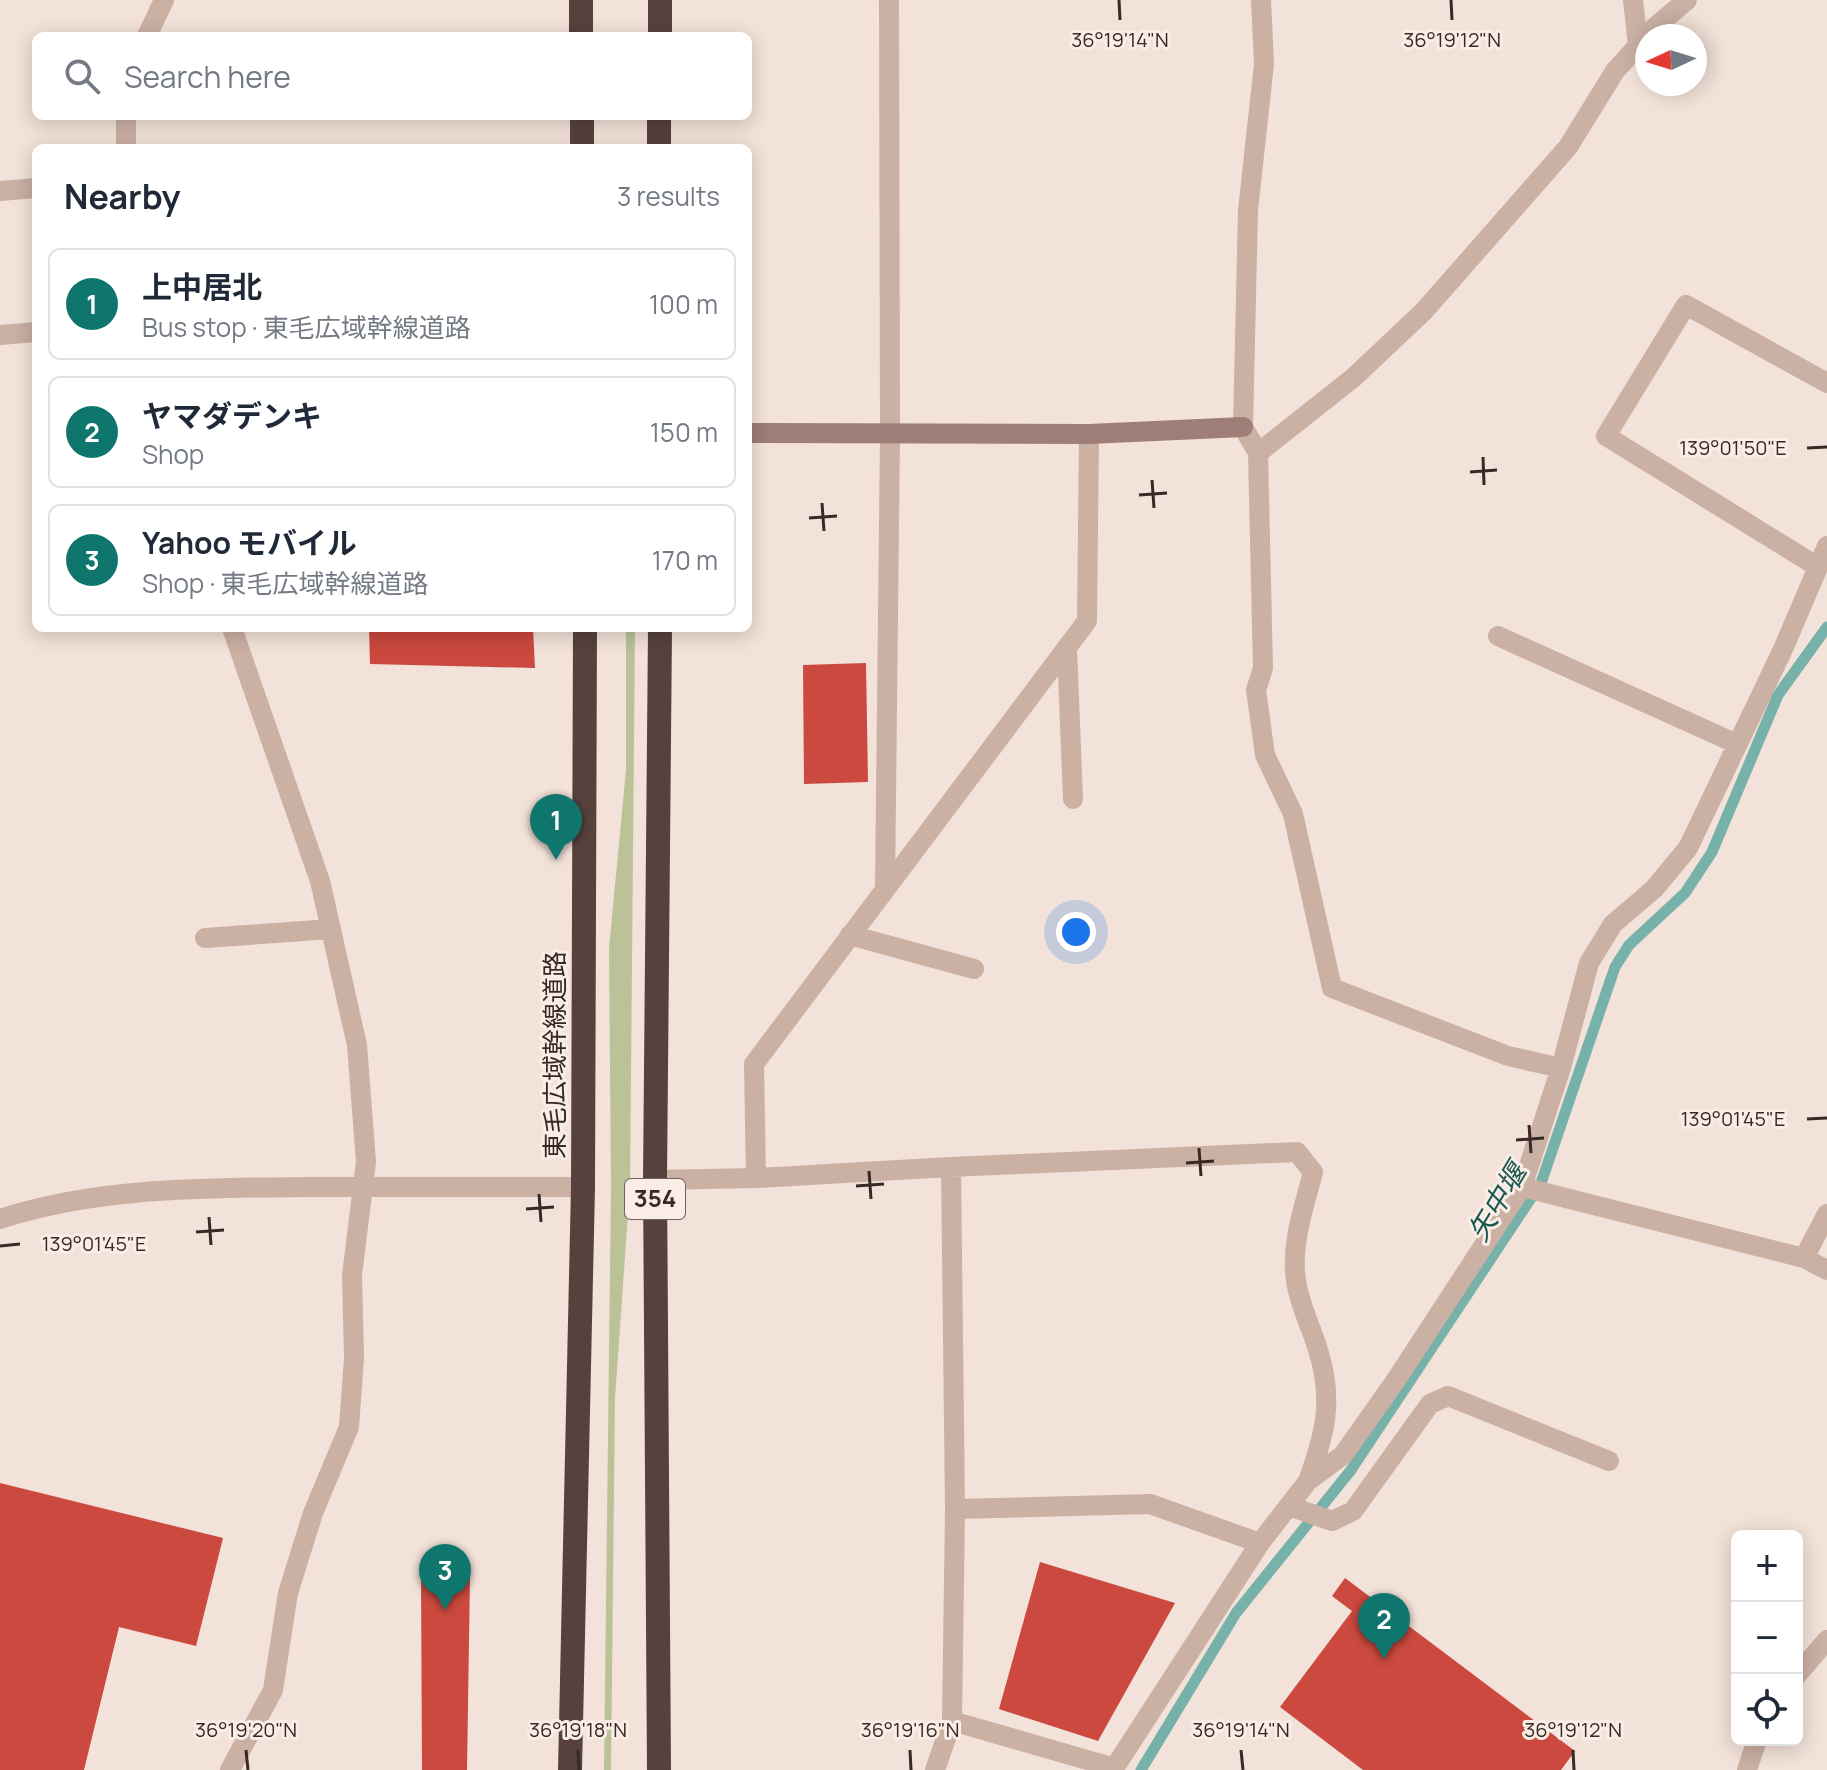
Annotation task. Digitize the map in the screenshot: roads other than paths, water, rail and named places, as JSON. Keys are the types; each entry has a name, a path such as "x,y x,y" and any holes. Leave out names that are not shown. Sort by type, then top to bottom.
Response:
{"highway":[{"path":"581,0 581,32"},
{"path":"660,0 660,32"},
{"path":"582,120 582,144"},
{"path":"659,120 659,144"},
{"name":"東毛広域幹線道路","path":"570,1770 583,1187 585,632"},
{"name":"354","path":"659,1770 655,1180 660,632"}],"street":[{"path":"149,32 164,0"},
{"path":"885,888 890,433 889,0"},
{"path":"1261,0 1264,64 1248,210 1243,427 1258,453 1263,668 1256,690 1265,755 1293,814 1332,988 1508,1056 1561,1068"},
{"path":"1633,0 1636,24"},
{"path":"1661,24 1687,0"},
{"path":"1258,453 1353,378 1424,311 1568,147 1615,71 1635,49"},
{"path":"126,120 126,144"},
{"path":"0,191 32,188"},
{"path":"1818,567 1606,436 1686,305 1827,383"},
{"path":"0,335 32,332"},
{"path":"752,433 1089,434 1243,427"},
{"path":"756,1178 754,1064 1087,621 1089,434"},
{"path":"1308,1481 1343,1455 1524,1187 1589,963 1613,924 1654,889 1688,848 1784,647 1827,546"},
{"path":"230,1770 273,1690 288,1593 313,1513 349,1427 354,1358 352,1275 366,1162 357,1045 320,881 233,632"},
{"path":"1498,636 1737,744"},
{"path":"1067,648 1073,799"},
{"path":"205,938 331,929"},
{"path":"850,935 974,969"},
{"path":"655,1180 756,1178 1297,1152 1313,1172 1295,1245 1297,1285 1320,1353 1327,1388 1324,1436 1308,1481 1294,1508 1260,1543 1114,1769 952,1721"},
{"path":"935,1770 952,1721 955,1509 951,1167"},
{"path":"0,1219 83,1198 164,1191 363,1186 583,1187"},
{"path":"1524,1187 1804,1258 1827,1270"},
{"path":"1804,1258 1827,1214"},
{"path":"1294,1508 1332,1521 1353,1511 1430,1404 1448,1396 1609,1461"},
{"path":"955,1509 1150,1504 1260,1543"},
{"path":"1798,1674 1827,1640"},
{"path":"1747,1770 1755,1746"}],"waterway":[{"name":"矢中堰","path":"1141,1770 1236,1613 1351,1470 1541,1183 1615,967 1629,945 1685,893 1712,852 1778,695 1827,627"}],"place":[{"name":"上中居北","path":"556,860"},
{"name":"Yahoo モバイル","path":"445,1610"},
{"name":"ヤマダデンキ","path":"1384,1659"}]}
